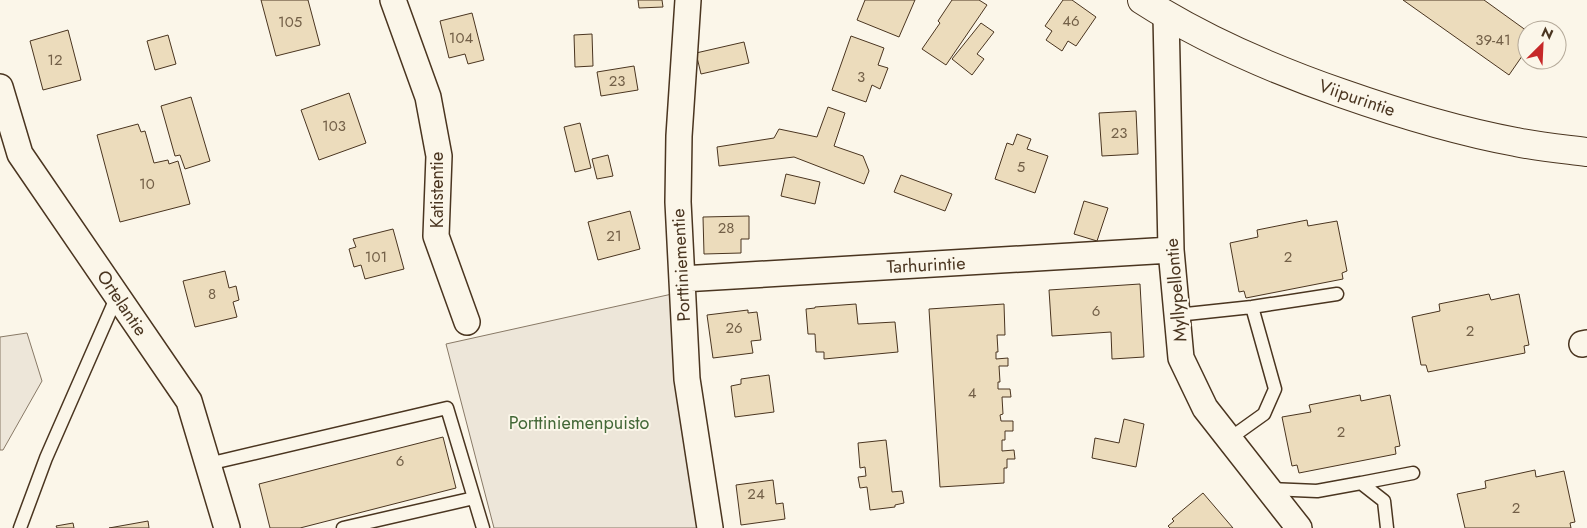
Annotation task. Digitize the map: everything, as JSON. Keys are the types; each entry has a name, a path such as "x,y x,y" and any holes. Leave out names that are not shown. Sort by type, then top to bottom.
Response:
{"main road":[{"name":"Viipurintie","path":"1142,0 1223,45 1294,76 1378,106 1478,134 1517,142 1587,152"}],"street":[{"name":"Katistentie","path":"393,0 428,97 439,156 436,236 467,322"},
{"name":"Porttiniementie","path":"688,0 679,145 678,202 687,379 710,528"},
{"name":"Myllypellontie","path":"1166,15 1171,250 1181,358 1205,408 1299,528"},
{"name":"Ortelantie","path":"0,87 20,154 189,401 227,528"},
{"name":"Tarhurintie","path":"682,279 1171,250"}],"lane":[{"path":"1177,315 1252,307 1337,294"},
{"path":"20,528 46,458 117,296"},
{"path":"1229,439 1264,414 1275,389 1252,307"},
{"path":"208,464 447,408 483,528"},
{"path":"1269,489 1317,491 1413,474"},
{"path":"1361,483 1384,501 1388,528"},
{"path":"344,528 399,522 474,498"}],"green space":[{"name":"Porttiniemenpuisto","path":"672,294 695,515 700,528 494,528 446,344"},
{"path":"27,333 42,381 3,450 0,450 0,337"}],"building":[{"path":"261,0 308,0 320,45 276,56"},
{"path":"638,0 662,0 663,7 639,8"},
{"path":"865,0 915,0 899,37 857,20"},
{"path":"952,0 979,0 987,5 946,65 922,49 940,23 938,21"},
{"path":"1063,0 1072,0 1096,17 1076,46 1068,41 1062,51 1046,40 1052,31 1045,26"},
{"path":"1403,0 1484,0 1517,24 1517,63 1509,75"},
{"path":"472,13 484,60 468,64 465,54 449,58 440,21"},
{"path":"981,23 994,32 977,54 984,59 972,75 952,59"},
{"path":"68,30 81,80 43,90 30,41"},
{"path":"592,34 593,66 575,67 574,35"},
{"path":"168,35 176,64 155,70 147,41"},
{"path":"851,36 884,48 878,65 888,68 880,89 872,85 866,102 832,90"},
{"path":"744,42 749,63 701,74 696,53"},
{"path":"634,66 638,90 601,96 597,72"},
{"path":"349,93 366,143 319,160 301,110"},
{"path":"191,97 210,161 185,169 180,155 175,156 161,106"},
{"path":"828,107 845,113 834,146 863,156 869,171 864,184 794,157 719,166 717,147 774,138 779,129 817,137"},
{"path":"1136,111 1138,154 1102,156 1099,113"},
{"path":"580,123 591,168 575,172 564,127"},
{"path":"138,124 141,132 145,131 154,163 168,160 169,164 178,161 190,204 120,222 97,135"},
{"path":"1017,134 1031,139 1027,149 1048,156 1035,193 995,179 1007,143 1013,145"},
{"path":"608,155 613,176 597,179 592,159"},
{"path":"786,174 820,182 815,204 781,196"},
{"path":"901,175 952,194 945,211 894,192"},
{"path":"1084,201 1108,208 1097,241 1074,234"},
{"path":"630,211 640,249 598,260 588,222"},
{"path":"749,216 749,239 741,239 741,253 704,254 703,217"},
{"path":"1307,220 1308,226 1337,221 1347,271 1342,273 1343,279 1246,298 1244,291 1239,292 1230,243 1258,237 1257,230"},
{"path":"393,229 404,269 365,279 361,265 354,267 349,249 356,247 353,239"},
{"path":"225,271 229,288 236,286 239,300 233,302 237,317 195,327 183,281"},
{"path":"1140,284 1144,357 1112,359 1111,332 1052,336 1049,290"},
{"path":"1489,294 1491,300 1519,294 1529,345 1524,346 1525,353 1428,372 1426,365 1421,365 1412,317 1440,311 1439,304"},
{"path":"856,304 858,324 895,322 898,352 824,359 824,352 816,352 815,334 808,334 806,309"},
{"path":"1004,304 1005,335 997,335 998,352 996,352 996,359 1008,358 1008,366 999,366 1000,382 998,382 998,389 1010,389 1011,397 1002,397 1003,414 1000,415 1001,421 1013,421 1013,431 1005,431 1005,440 1002,440 1002,451 1014,450 1015,459 1007,459 1007,468 1004,468 1004,483 940,487 929,309"},
{"path":"748,310 748,313 757,312 761,340 751,341 753,353 713,358 707,315"},
{"path":"769,375 774,412 735,417 731,386 741,384 741,379"},
{"path":"1360,395 1361,401 1390,395 1400,446 1395,447 1396,454 1299,473 1297,465 1292,466 1282,417 1311,412 1309,405"},
{"path":"1124,419 1144,424 1136,467 1092,458 1095,438 1119,443"},
{"path":"443,437 456,488 300,528 270,528 259,484"},
{"path":"886,440 892,492 902,491 904,503 895,505 895,507 870,510 867,487 860,488 858,477 866,476 865,467 860,468 858,443"},
{"path":"1535,470 1536,477 1564,471 1575,522 1570,523 1571,528 1465,528 1457,494 1486,488 1485,481"},
{"path":"773,480 776,504 783,503 785,519 741,525 736,485"},
{"path":"1203,493 1233,528 1170,528 1168,526 1174,521 1172,519"},
{"path":"148,521 149,528 109,528"},
{"path":"73,523 74,528 57,528 56,526"}]}
